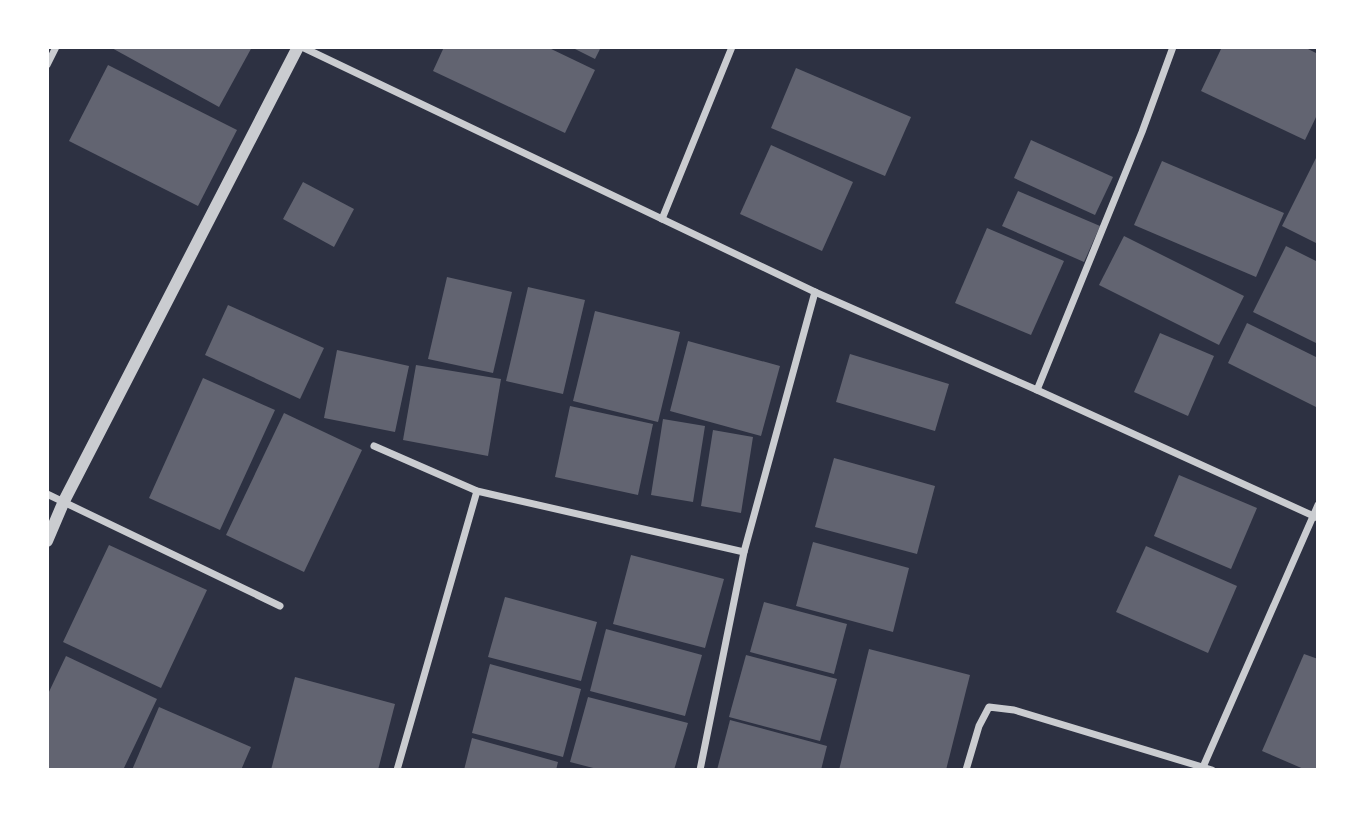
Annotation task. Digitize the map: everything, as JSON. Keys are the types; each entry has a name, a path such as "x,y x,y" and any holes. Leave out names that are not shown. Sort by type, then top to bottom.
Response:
{"street":[{"path":"47,65 56,47"},
{"path":"47,541 64,501 300,47 815,292 1315,517"},
{"path":"662,219 733,47"},
{"path":"1037,390 1142,132 1173,47"},
{"path":"700,770 744,552 815,292"},
{"path":"373,446 477,491 744,552"},
{"path":"397,770 477,491"},
{"path":"47,494 280,606"},
{"path":"1203,767 1318,505"},
{"path":"966,770 979,726 989,707 1014,710 1212,770"}],"building":[{"path":"110,47 252,47 219,107"},
{"path":"444,47 547,47 595,70 565,133 433,71"},
{"path":"571,47 601,47 595,59"},
{"path":"1222,47 1304,47 1318,54 1318,113 1305,140 1201,91"},
{"path":"108,65 237,130 198,206 69,141"},
{"path":"796,68 911,117 885,176 771,128"},
{"path":"1031,140 1113,177 1095,215 1014,178"},
{"path":"771,145 853,182 822,251 740,214"},
{"path":"1318,154 1318,244 1282,226"},
{"path":"1162,161 1284,213 1256,277 1134,225"},
{"path":"303,182 354,209 334,247 283,219"},
{"path":"1018,191 1100,226 1084,262 1002,226"},
{"path":"987,228 1064,261 1031,335 955,303"},
{"path":"1124,236 1244,296 1219,345 1099,285"},
{"path":"1286,246 1318,262 1318,344 1253,312"},
{"path":"447,277 512,292 493,373 428,359"},
{"path":"528,287 585,300 563,394 506,381"},
{"path":"228,305 324,348 300,399 205,355"},
{"path":"595,311 680,332 658,422 573,401"},
{"path":"1247,323 1318,358 1318,408 1228,363"},
{"path":"1160,333 1214,356 1188,416 1134,392"},
{"path":"688,341 780,366 761,436 670,411"},
{"path":"337,350 409,366 395,432 324,418"},
{"path":"850,354 949,384 935,431 836,402"},
{"path":"416,365 501,379 488,456 403,440"},
{"path":"203,378 275,410 220,530 149,498"},
{"path":"570,406 653,424 638,495 555,477"},
{"path":"284,413 362,450 304,572 226,535"},
{"path":"663,419 705,426 693,502 651,495"},
{"path":"713,430 753,437 741,513 701,506"},
{"path":"834,458 935,486 917,554 815,527"},
{"path":"1179,475 1257,508 1231,569 1154,536"},
{"path":"813,542 909,568 893,632 796,606"},
{"path":"109,545 207,590 161,688 63,642"},
{"path":"1146,546 1237,586 1208,653 1116,612"},
{"path":"631,555 724,579 705,648 613,624"},
{"path":"505,597 597,622 581,681 488,657"},
{"path":"764,602 847,624 834,674 750,652"},
{"path":"606,629 702,655 685,716 590,691"},
{"path":"869,649 970,675 946,770 839,770"},
{"path":"1304,654 1318,659 1318,770 1306,770 1262,751"},
{"path":"746,655 837,679 820,741 729,717"},
{"path":"66,656 157,699 123,770 47,770 47,696"},
{"path":"490,664 581,689 563,757 472,733"},
{"path":"295,677 395,704 378,770 271,770"},
{"path":"588,697 688,723 674,770 601,770 570,762"},
{"path":"159,707 251,747 241,770 132,770"},
{"path":"730,720 827,746 821,770 717,770"},
{"path":"472,738 558,762 556,770 464,770"}]}
